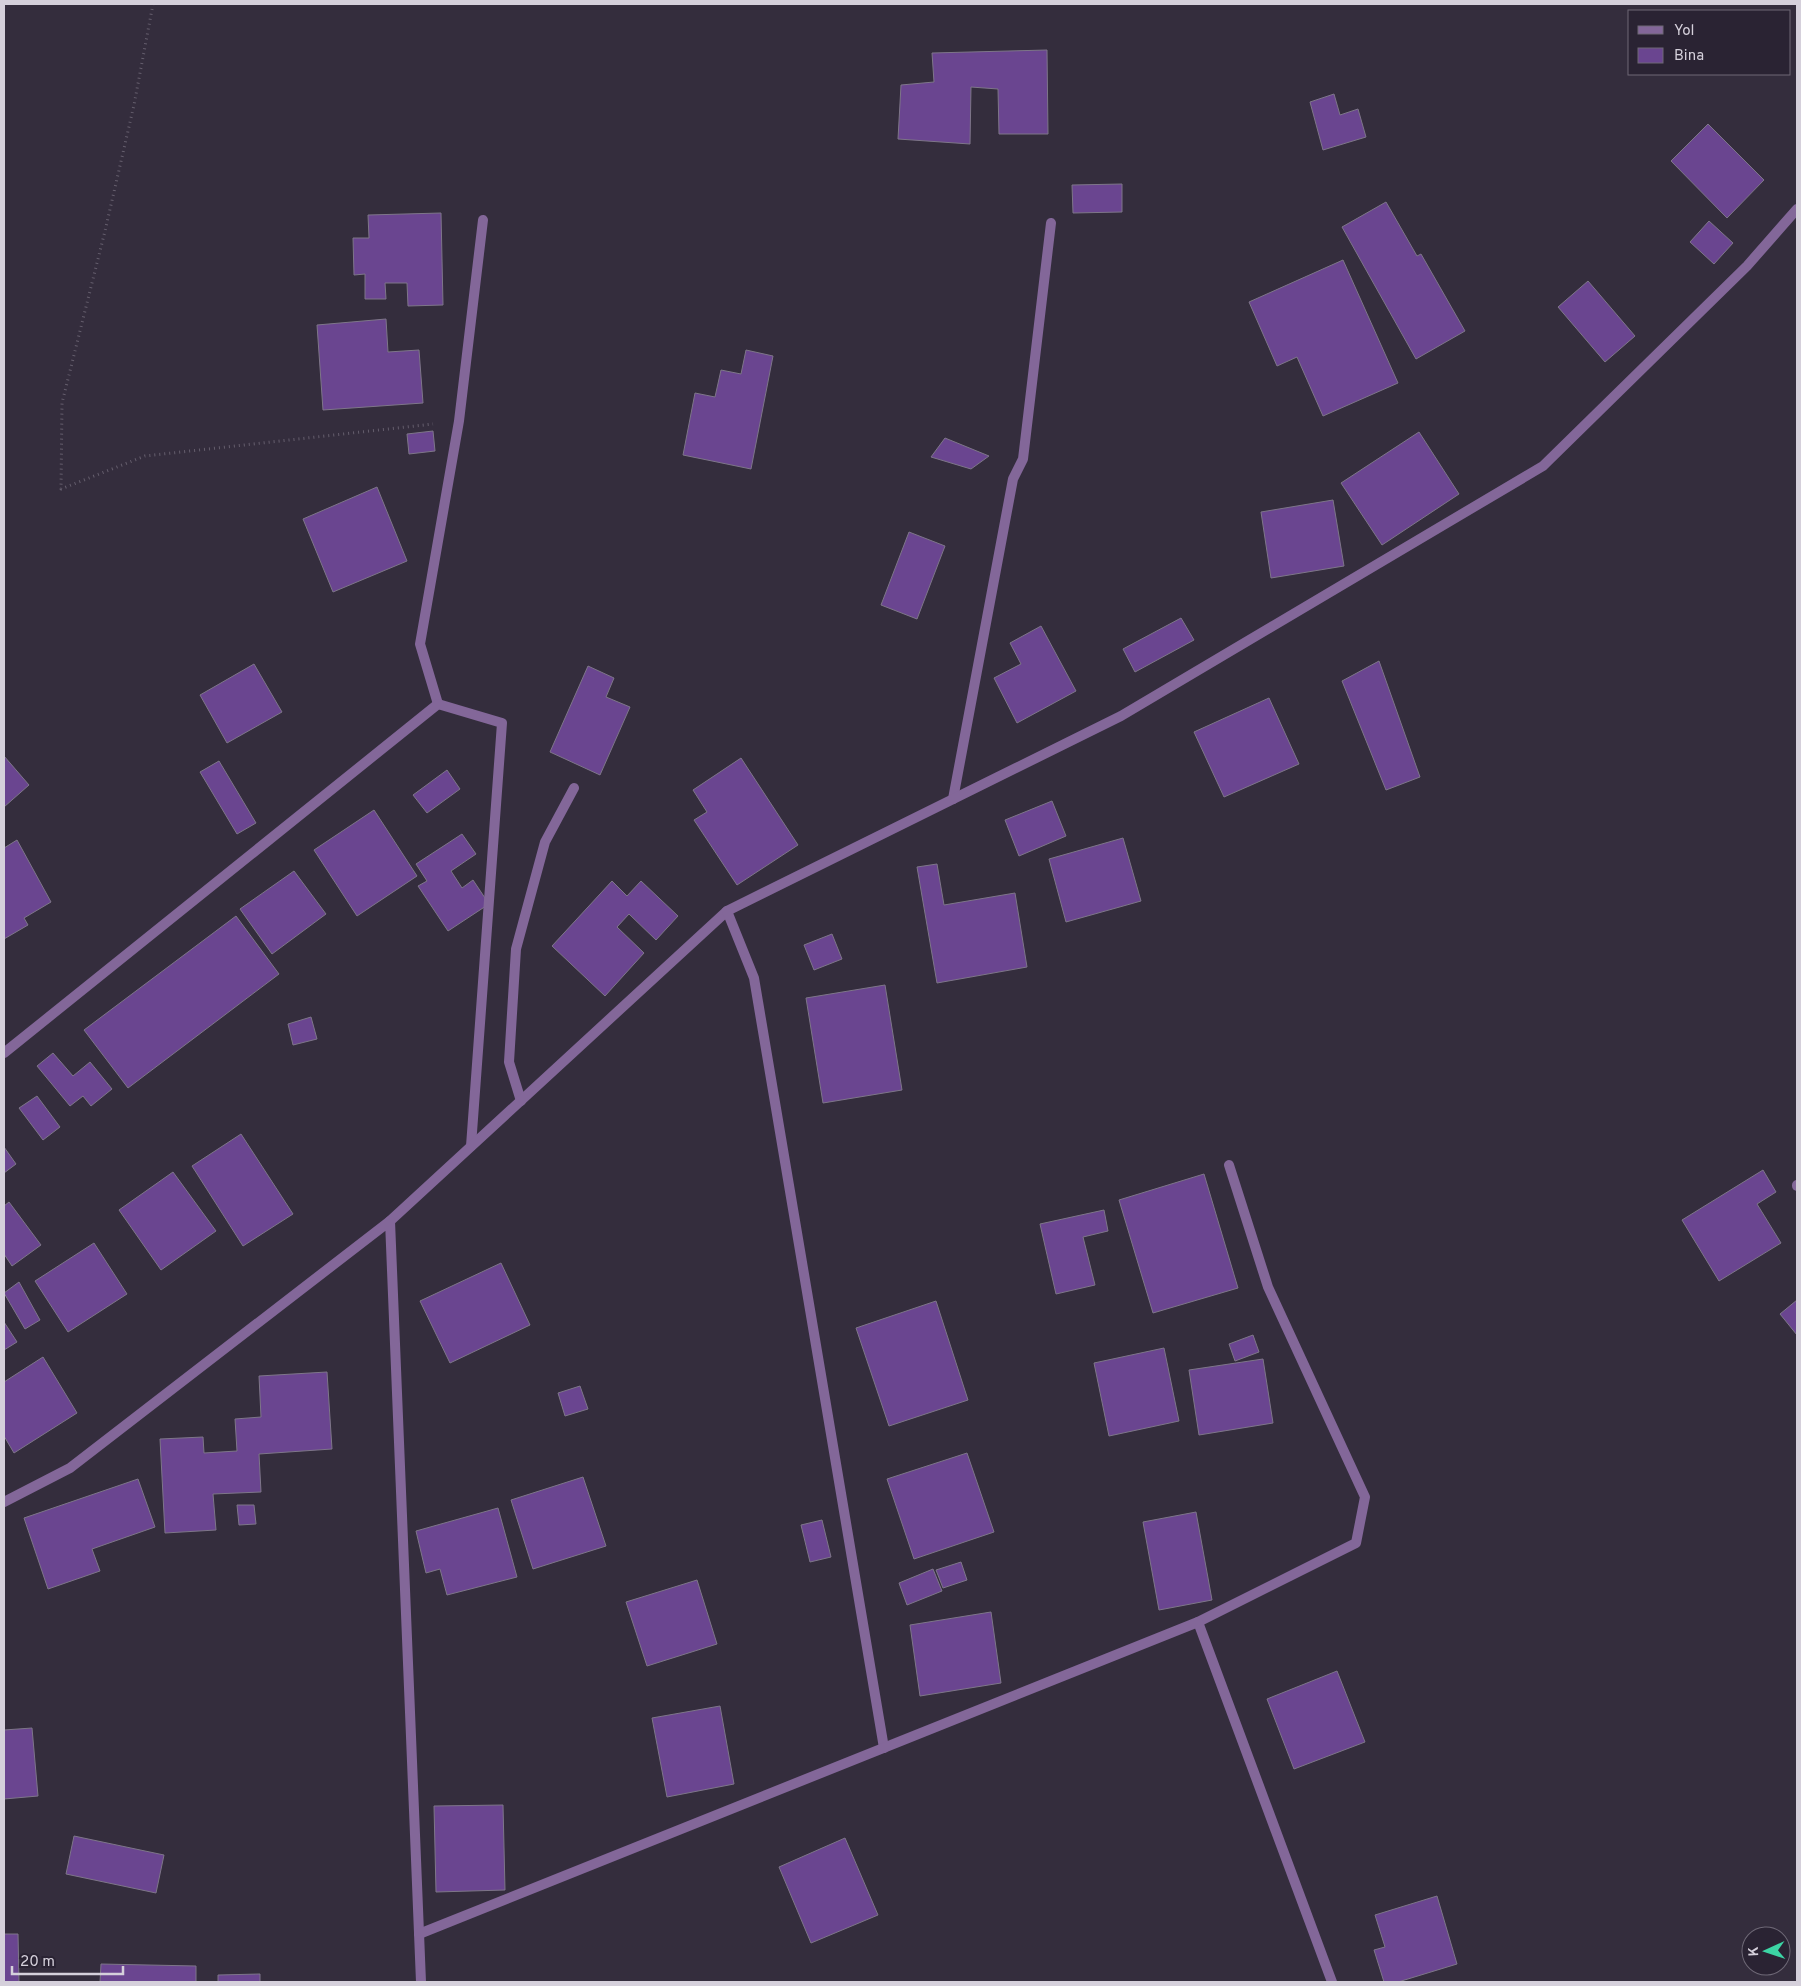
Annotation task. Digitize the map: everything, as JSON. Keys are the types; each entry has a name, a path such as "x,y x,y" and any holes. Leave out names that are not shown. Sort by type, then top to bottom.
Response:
{"street":[{"path":"4,1502 70,1468 390,1221 727,910 1121,716 1543,466 1747,266 1797,209"},
{"path":"438,704 420,644 459,421 484,220"},
{"path":"953,799 1013,478 1024,459 1051,224"},
{"path":"4,1053 438,704"},
{"path":"438,704 502,723 471,1146"},
{"path":"521,1101 509,1062 516,949 545,842 574,788"},
{"path":"727,910 754,978 884,1748"},
{"path":"419,1934 1198,1622 1356,1543 1365,1497 1268,1287 1229,1165"},
{"path":"390,1221 421,1982"},
{"path":"1198,1622 1332,1982"}],"path":[{"path":"153,4 116,183 62,403 61,489 145,456 459,421"}],"building":[{"path":"1047,50 1048,134 999,134 998,89 971,87 970,144 898,139 901,85 934,82 932,53"},
{"path":"1334,94 1340,115 1358,109 1366,137 1323,150 1310,102"},
{"path":"1708,124 1764,180 1727,218 1671,161"},
{"path":"1122,184 1122,212 1073,213 1072,185"},
{"path":"1386,202 1417,256 1421,254 1465,331 1416,359 1342,227"},
{"path":"441,213 443,305 408,306 407,283 385,283 386,299 365,299 365,274 354,275 353,238 369,238 368,215"},
{"path":"1709,221 1733,243 1714,264 1690,242"},
{"path":"1343,260 1398,383 1323,416 1297,357 1277,366 1249,302"},
{"path":"1588,281 1635,336 1605,362 1558,307"},
{"path":"386,319 388,352 419,350 423,403 323,410 317,325"},
{"path":"746,350 773,356 751,469 683,455 695,393 715,397 721,370 741,374"},
{"path":"433,431 435,451 409,454 407,434"},
{"path":"1419,432 1459,494 1382,545 1341,483"},
{"path":"945,438 989,456 971,469 931,457"},
{"path":"377,487 407,561 333,592 303,519"},
{"path":"1333,500 1344,566 1271,578 1261,512"},
{"path":"909,532 945,546 917,619 881,605"},
{"path":"1181,618 1194,640 1135,672 1123,649"},
{"path":"1041,626 1076,691 1017,723 994,678 1021,664 1010,643"},
{"path":"1379,661 1420,777 1386,790 1342,681"},
{"path":"254,664 282,712 227,743 200,695"},
{"path":"588,666 614,678 606,697 630,707 600,775 550,752"},
{"path":"1269,698 1299,764 1224,797 1194,732"},
{"path":"4,756 29,785 4,807"},
{"path":"741,758 798,845 737,885 694,820 707,812 693,790"},
{"path":"219,761 256,823 237,834 200,772"},
{"path":"447,770 460,789 427,813 413,795"},
{"path":"1052,801 1066,836 1019,856 1005,820"},
{"path":"374,810 417,876 357,916 314,850"},
{"path":"462,834 476,854 451,871 462,888 473,880 489,904 448,931 418,886 427,881 416,864"},
{"path":"1123,838 1141,901 1066,922 1049,859"},
{"path":"17,840 51,902 24,918 28,925 4,939 4,848"},
{"path":"937,864 944,905 1015,893 1027,967 937,983 917,867"},
{"path":"294,871 326,914 272,954 240,909"},
{"path":"612,881 627,896 641,881 678,916 656,940 629,914 617,927 644,953 605,996 552,946"},
{"path":"236,916 279,974 128,1088 84,1030"},
{"path":"832,934 842,959 814,970 804,945"},
{"path":"885,985 902,1090 823,1103 806,998"},
{"path":"311,1017 317,1039 293,1045 288,1024"},
{"path":"53,1053 73,1076 90,1062 112,1089 91,1106 83,1096 70,1106 37,1066"},
{"path":"37,1096 60,1127 43,1140 19,1108"},
{"path":"241,1134 293,1214 243,1246 192,1166"},
{"path":"4,1147 16,1164 4,1173"},
{"path":"1763,1170 1776,1192 1757,1204 1781,1243 1719,1281 1682,1220"},
{"path":"173,1172 216,1231 161,1270 119,1210"},
{"path":"1204,1174 1238,1288 1153,1313 1119,1200"},
{"path":"9,1202 41,1245 12,1266 4,1254 4,1206"},
{"path":"1104,1210 1108,1231 1083,1237 1095,1285 1056,1294 1040,1224"},
{"path":"94,1243 127,1294 68,1332 35,1281"},
{"path":"501,1263 530,1325 450,1363 420,1301"},
{"path":"19,1282 40,1320 25,1329 4,1293"},
{"path":"1797,1300 1797,1335 1780,1314"},
{"path":"936,1301 968,1400 889,1426 856,1328"},
{"path":"4,1322 17,1342 4,1350"},
{"path":"1253,1335 1259,1352 1235,1361 1229,1344"},
{"path":"1164,1348 1179,1421 1109,1436 1094,1363"},
{"path":"43,1357 77,1413 14,1453 4,1436 4,1382"},
{"path":"1263,1359 1273,1423 1199,1435 1189,1370"},
{"path":"327,1372 332,1449 259,1454 261,1492 213,1494 216,1530 165,1533 160,1439 203,1437 204,1453 237,1451 235,1419 261,1417 259,1376"},
{"path":"580,1386 588,1409 565,1416 558,1393"},
{"path":"967,1453 994,1532 914,1559 887,1479"},
{"path":"583,1477 606,1546 533,1569 511,1500"},
{"path":"138,1479 155,1527 92,1549 100,1571 48,1589 24,1518"},
{"path":"237,1505 254,1505 256,1524 239,1525"},
{"path":"498,1508 517,1577 447,1595 440,1569 426,1573 416,1531"},
{"path":"1196,1512 1212,1600 1159,1610 1143,1522"},
{"path":"822,1520 831,1557 810,1562 801,1525"},
{"path":"961,1562 967,1580 943,1588 936,1570"},
{"path":"933,1569 942,1591 907,1605 899,1583"},
{"path":"697,1580 717,1644 647,1666 626,1602"},
{"path":"991,1612 1001,1683 920,1696 910,1625"},
{"path":"1337,1671 1365,1742 1294,1769 1267,1699"},
{"path":"720,1706 734,1784 667,1797 652,1718"},
{"path":"32,1728 38,1796 4,1799 4,1730"},
{"path":"503,1805 505,1890 436,1892 434,1806"},
{"path":"74,1836 164,1855 156,1893 66,1874"},
{"path":"845,1838 878,1915 811,1943 779,1867"},
{"path":"1437,1896 1457,1964 1398,1982 1384,1982 1374,1950 1385,1947 1375,1915"},
{"path":"4,1934 18,1934 19,1982 4,1982"},
{"path":"101,1964 196,1966 196,1982 100,1982"},
{"path":"260,1974 260,1982 218,1982 218,1975"}]}
